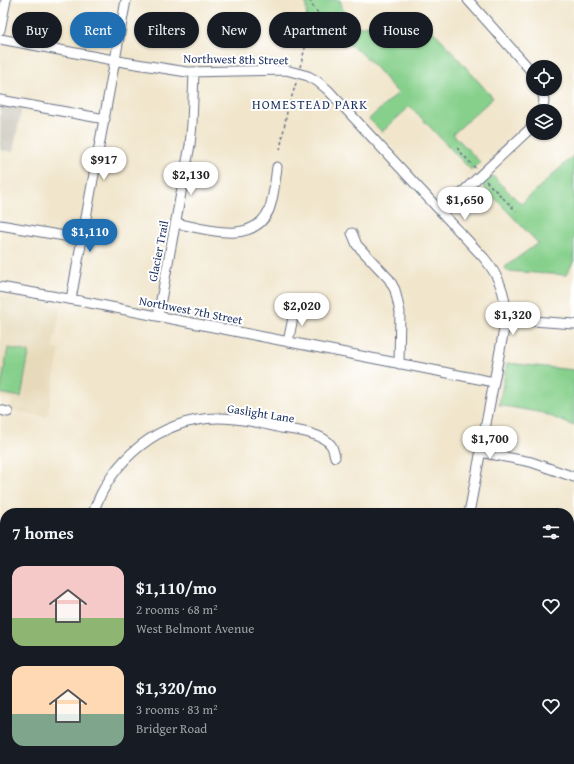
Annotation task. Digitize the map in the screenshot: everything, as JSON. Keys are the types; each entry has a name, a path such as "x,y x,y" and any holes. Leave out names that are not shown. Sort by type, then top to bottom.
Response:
{"street":[{"path":"0,30 6,0"},
{"path":"71,299 126,0"},
{"path":"468,0 526,65"},
{"name":"Northwest 8th Street","path":"0,39 173,70 194,72 281,70 302,74 317,81 328,90 484,258 497,275 504,295 505,319 470,508"},
{"name":"Glacier Trail","path":"158,316 192,134 194,72"},
{"path":"0,100 105,119"},
{"path":"441,212 526,133"},
{"path":"176,223 226,233 240,232 252,227 262,219 268,211 278,167"},
{"path":"0,225 82,239"},
{"path":"352,233 357,245 389,279 395,290 400,312 399,364"},
{"name":"Northwest 7th Street","path":"0,287 71,299 494,382"},
{"path":"288,342 295,308"},
{"path":"505,319 574,324"},
{"name":"Gaslight Lane","path":"95,508 105,485 119,465 129,455 154,436 189,422 210,418 233,419 316,434 331,445 336,457"},
{"path":"480,452 531,462 574,477"}],"path":[{"path":"310,0 313,7 319,12"},
{"path":"300,69 305,48"},
{"path":"280,150 287,112 297,77"},
{"path":"457,148 478,172"},
{"path":"484,178 516,211"}],"shaded area":[{"path":"0,103 22,107 13,152 0,150"},
{"path":"0,296 61,307 53,348 60,349 47,417 10,410 12,399 0,397"}],"green space":[{"path":"313,0 340,0 344,12 306,12 306,2"},
{"path":"369,25 369,48 433,48 433,32 440,38 493,98 453,134 480,162 471,170 410,106 382,132 369,119 398,93 359,51 354,48 361,48 361,26"},
{"path":"574,155 574,261 566,275 507,271 505,267 538,243 482,185 493,176 521,204"},
{"path":"8,348 29,352 21,397 0,393"},
{"path":"507,363 574,370 574,426 543,413 499,405"}],"district":[{"name":"HOMESTEAD PARK","path":"310,104"}]}
